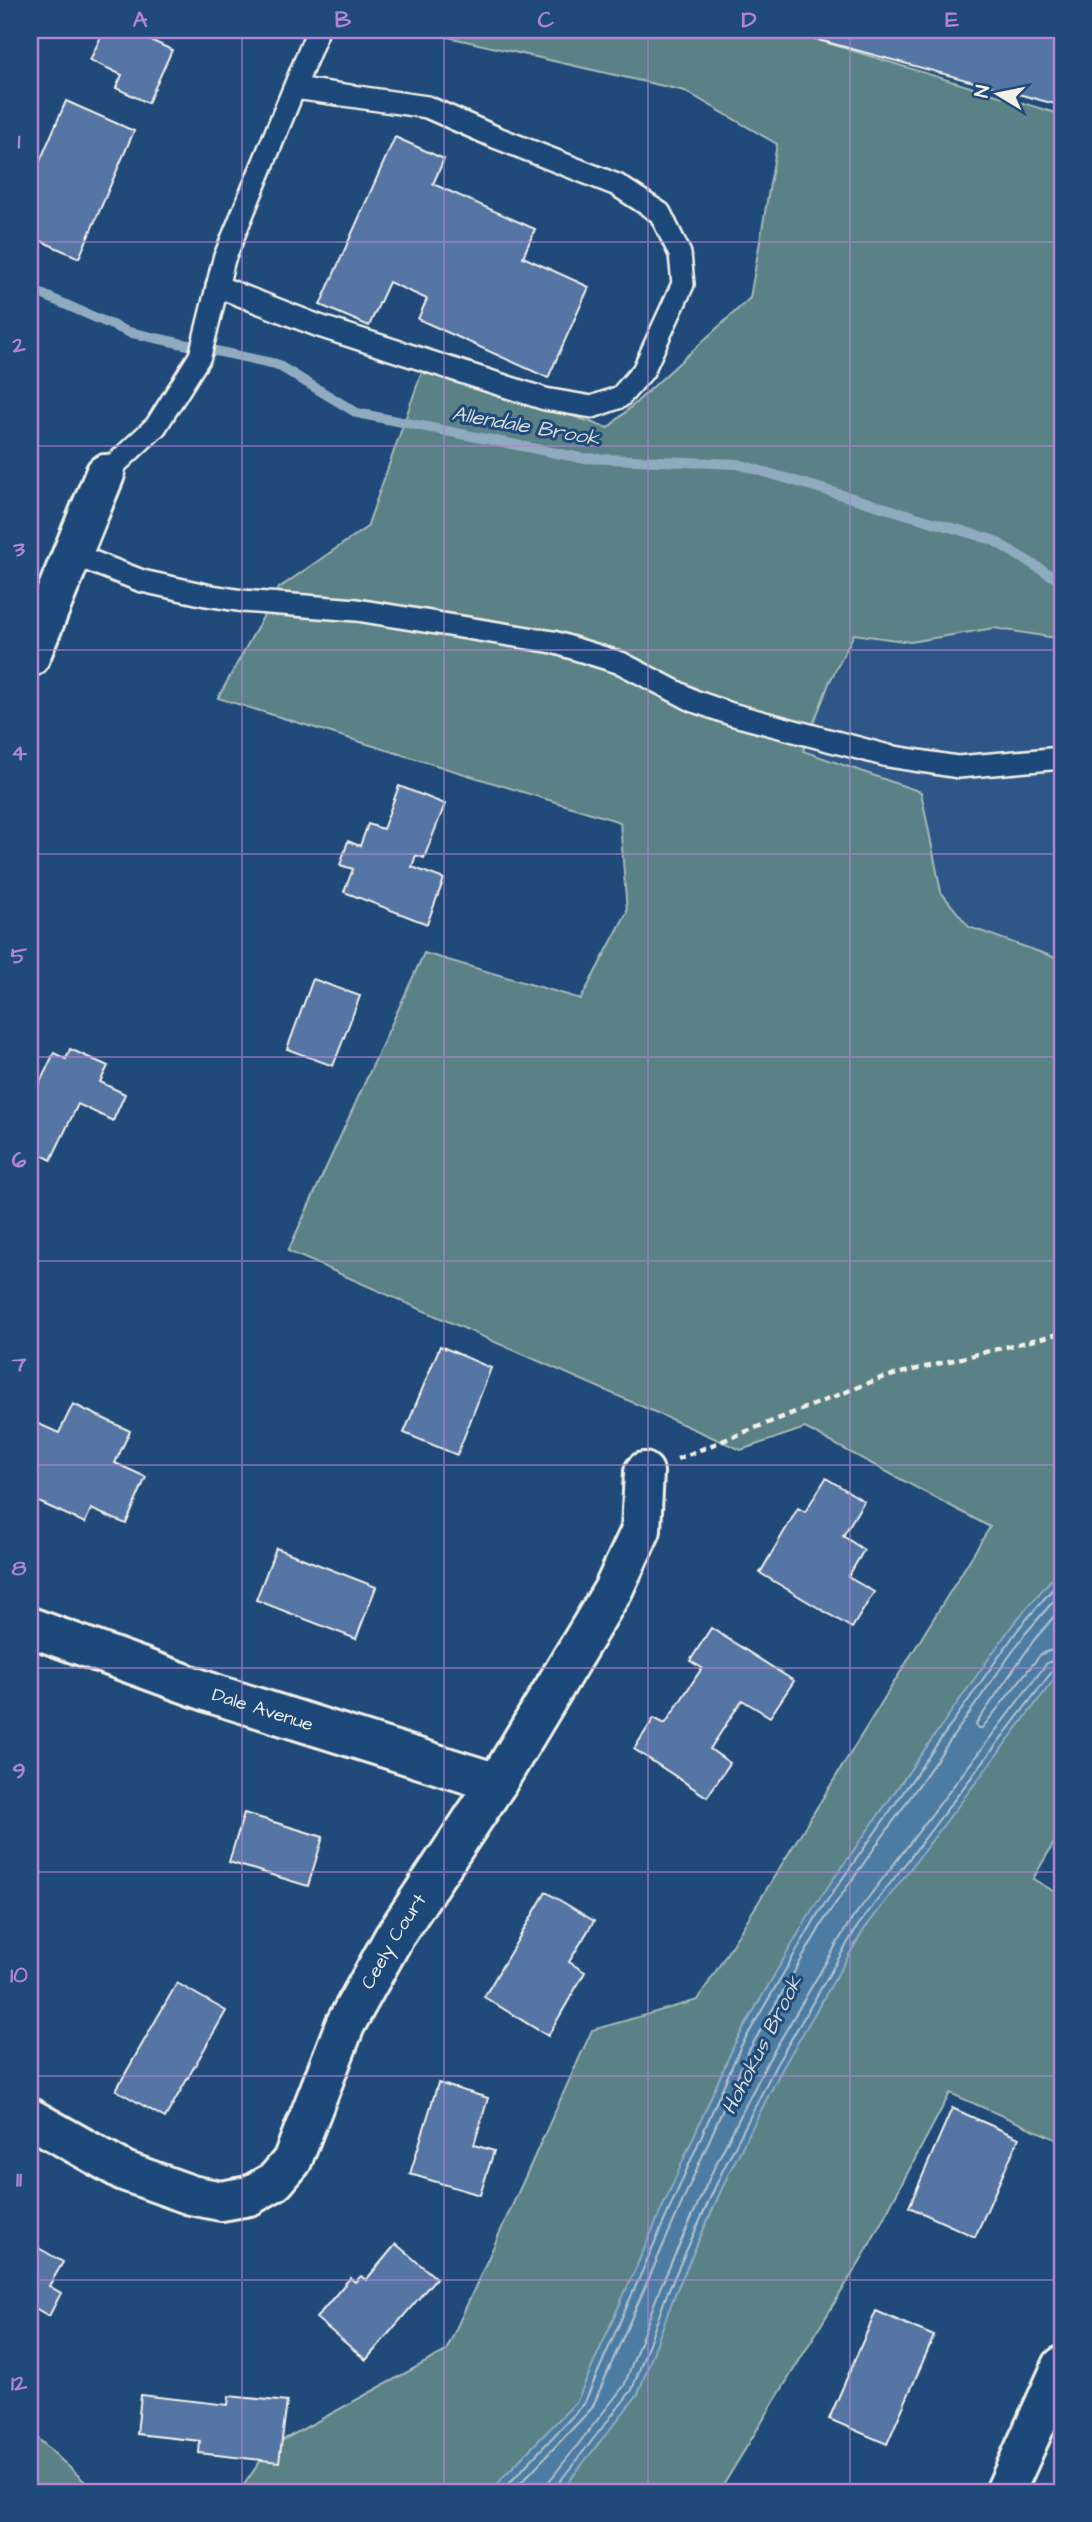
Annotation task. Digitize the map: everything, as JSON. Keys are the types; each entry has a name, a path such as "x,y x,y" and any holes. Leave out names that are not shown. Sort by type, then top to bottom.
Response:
{"street":[{"path":"30,657 105,474"},
{"name":"Ceely Court","path":"30,2118 124,2171 191,2195 221,2201 249,2196 275,2181 292,2161 345,2025 394,1937 497,1783 613,1590 641,1530 644,1472"},
{"name":"Dale Avenue","path":"30,1627 204,1690 497,1783"},
{"path":"1005,2492 1062,2366"}],"lane":[{"path":"105,474 156,426 200,356 224,259 318,30"},
{"path":"217,286 318,326 545,399 592,407 620,397 643,371 683,284 680,254 660,213 617,185 495,138 427,107 295,88"},
{"path":"72,554 142,581 206,595 243,601 357,610 552,642 621,663 707,706 888,756 958,767 1062,758"}],"path":[{"path":"644,1472 881,1378 1062,1333"}],"shaded area":[{"path":"994,628 1062,639 1062,960 969,928 941,892 921,792 803,751 830,681 854,634 910,642"}],"green space":[{"path":"417,30 785,30 1062,115 1062,639 994,628 910,642 854,634 830,681 803,751 921,792 941,892 969,927 1062,960 1062,1829 1033,1879 1062,1896 1062,2142 950,2093 865,2253 719,2492 239,2492 270,2447 446,2351 592,2030 698,2000 990,1527 805,1428 741,1450 288,1251 424,953 581,999 627,912 620,822 218,698 279,588 367,527 424,366 608,428 750,298 777,144 685,91"},
{"path":"30,2431 96,2492 30,2492"}],"water":[{"name":"Hohokus Brook","path":"1062,1567 1062,1669 863,1931 782,2069 728,2175 675,2294 638,2394 560,2492 493,2492 503,2477 577,2401 734,2045 813,1908 1013,1624"}],"building":[{"path":"104,30 129,30 172,50 148,103 116,88 122,75 90,60"},
{"path":"822,30 1062,30 1062,106 819,40"},
{"path":"66,101 134,131 79,258 30,236 30,184"},
{"path":"395,137 444,159 433,184 535,229 523,257 589,287 548,378 418,319 427,299 389,282 369,326 320,305"},
{"path":"399,786 445,804 424,858 416,855 412,867 444,879 427,924 344,892 353,869 340,865 348,841 360,846 368,824 383,829"},
{"path":"313,979 360,996 333,1066 287,1049"},
{"path":"70,1049 108,1066 100,1082 125,1094 113,1121 78,1104 51,1160 30,1149 30,1103 54,1053 66,1059"},
{"path":"440,1346 491,1368 457,1455 404,1433"},
{"path":"73,1404 130,1431 115,1463 146,1477 126,1524 91,1509 85,1523 30,1498 32,1421 59,1433"},
{"path":"826,1478 864,1501 843,1536 864,1550 848,1577 874,1592 852,1628 760,1573 798,1508 805,1512"},
{"path":"276,1548 376,1587 356,1639 256,1600"},
{"path":"711,1628 794,1681 770,1717 742,1700 710,1749 730,1763 707,1797 634,1749 654,1718 665,1724 702,1668 690,1661"},
{"path":"244,1813 323,1837 308,1886 229,1862"},
{"path":"546,1892 594,1921 569,1962 585,1972 548,2036 484,1997"},
{"path":"177,1983 226,2011 165,2118 116,2090"},
{"path":"438,2083 488,2098 474,2145 494,2151 480,2195 410,2174"},
{"path":"952,2108 1019,2138 975,2237 909,2207"},
{"path":"30,2243 63,2262 49,2286 61,2293 49,2316 30,2305"},
{"path":"396,2244 436,2278 366,2360 316,2318 350,2278 355,2282 361,2276 366,2280"},
{"path":"876,2311 934,2336 887,2444 829,2419"},
{"path":"141,2395 228,2405 229,2396 287,2402 279,2462 199,2453 200,2441 137,2434"}],"waterway":[{"name":"Allendale Brook","path":"30,289 128,332 276,364 357,413 581,458 738,464 993,540 1062,582"}]}
